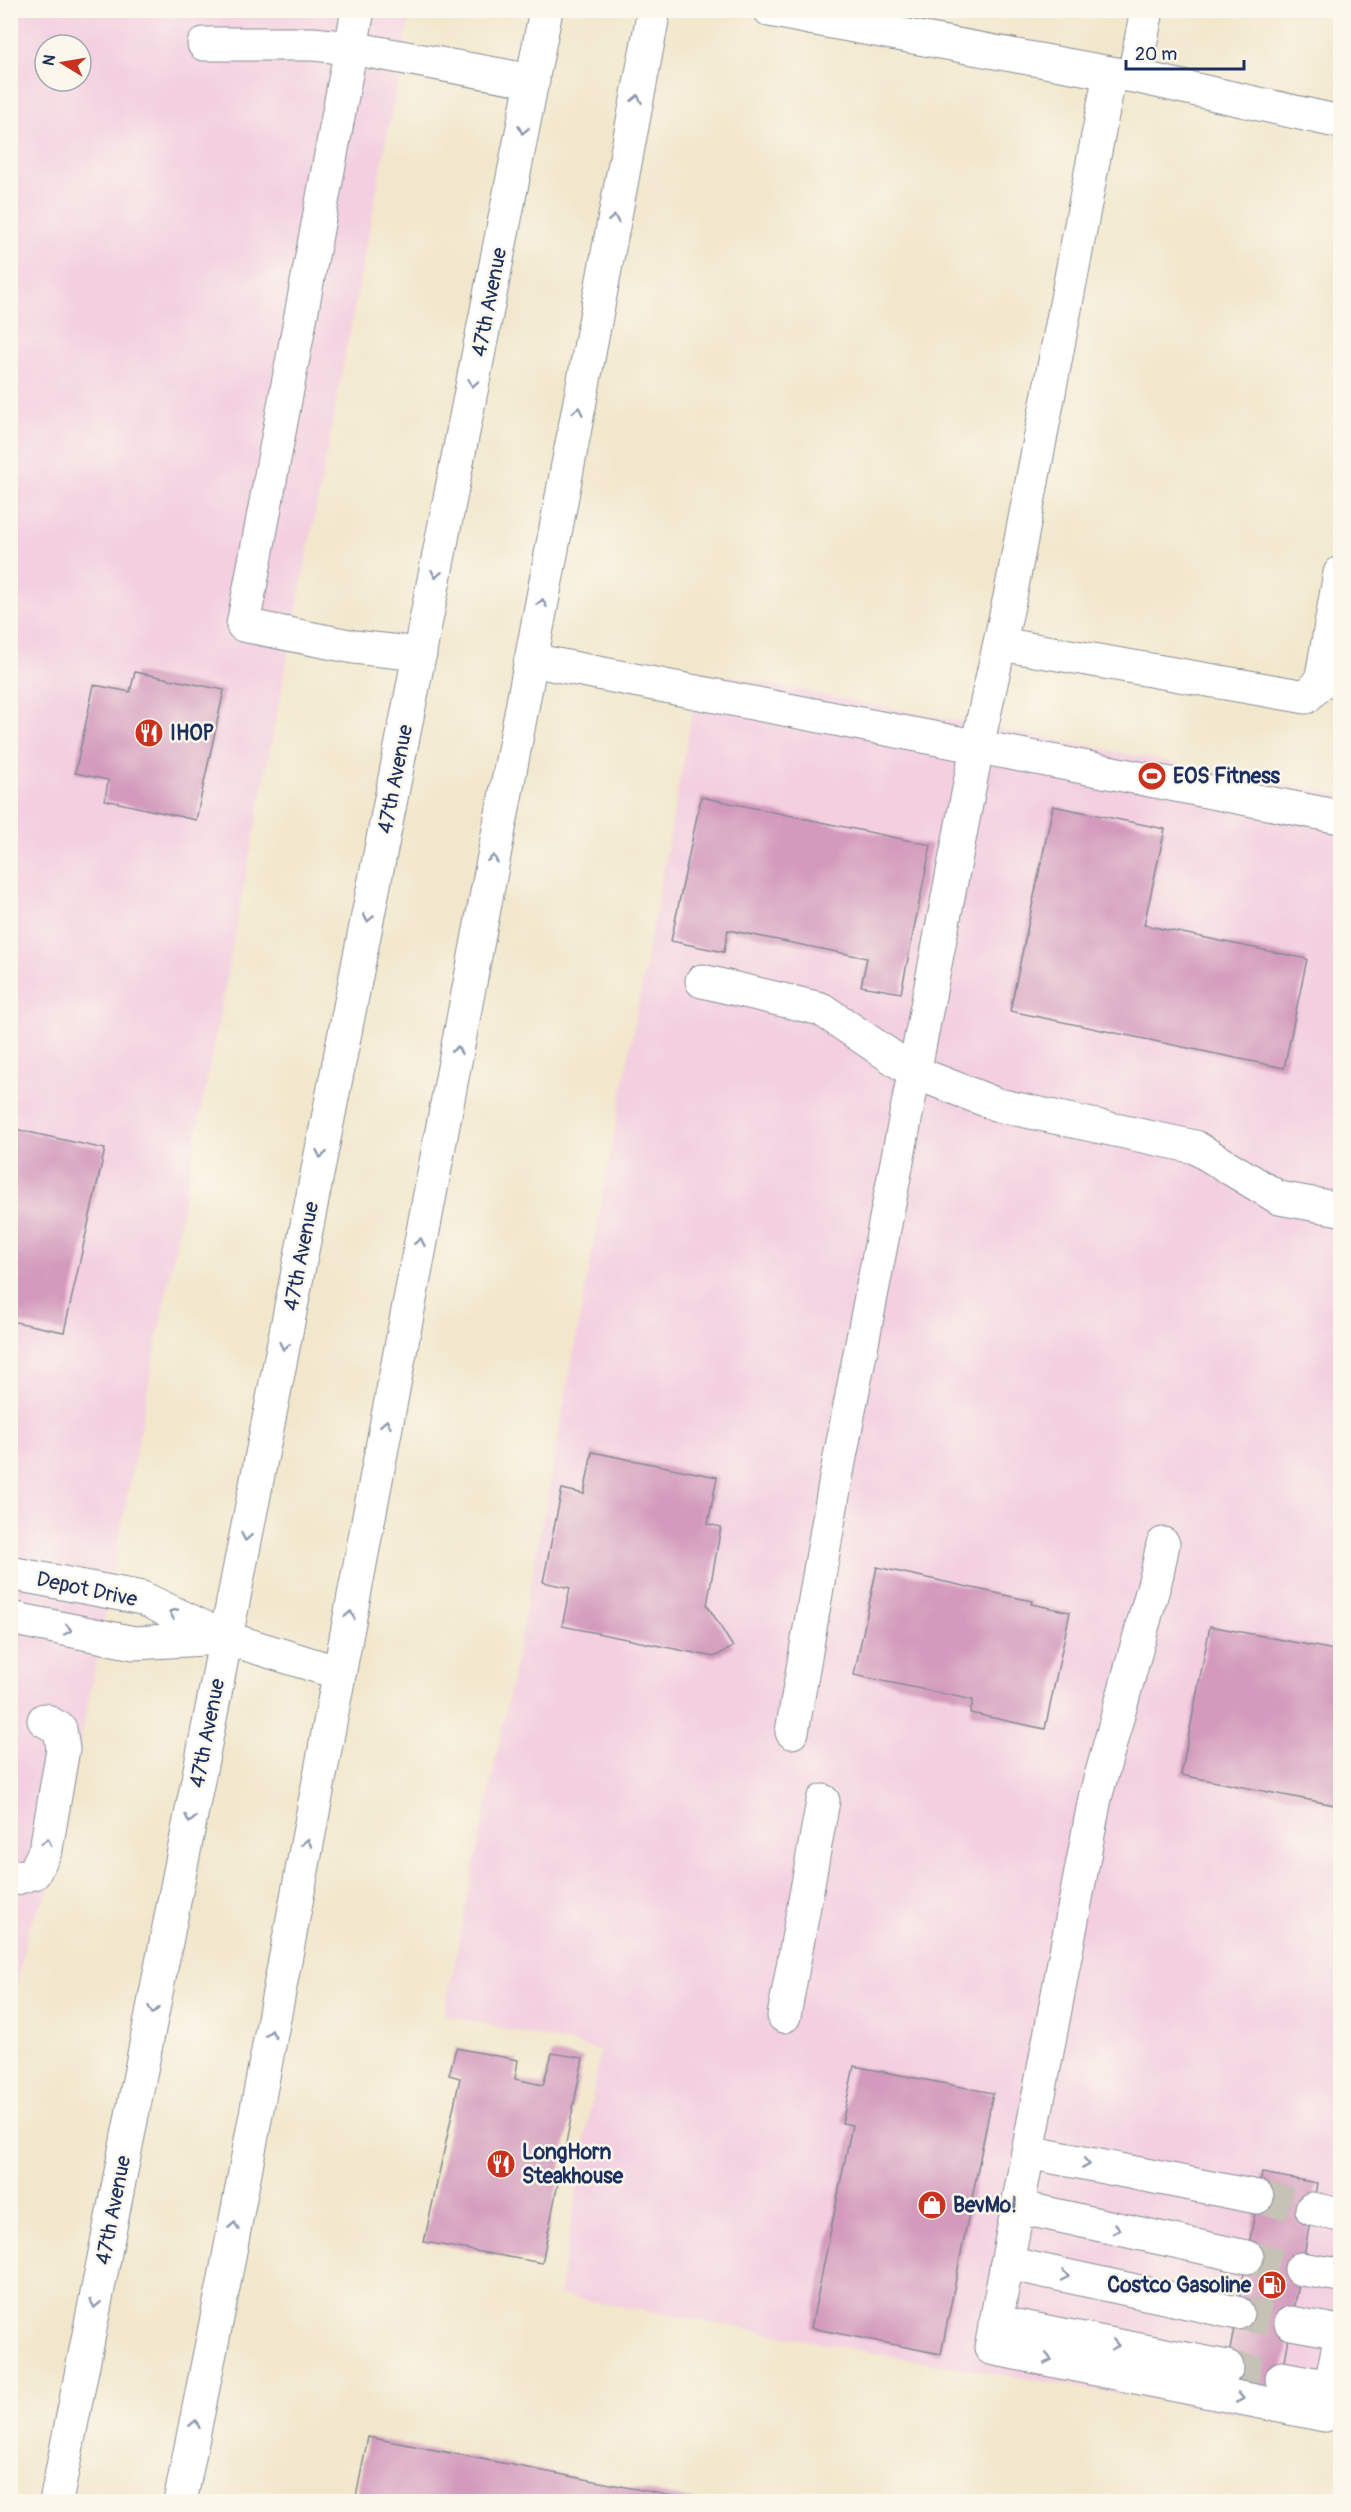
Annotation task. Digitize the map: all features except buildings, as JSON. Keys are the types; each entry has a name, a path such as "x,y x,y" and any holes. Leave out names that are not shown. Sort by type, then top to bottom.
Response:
{"main road":[{"path":"358,10 243,625 354,647 420,654"},
{"name":"47th Avenue","path":"56,2502 546,10"},
{"path":"180,2502 654,10"},
{"path":"770,10 811,14 1122,75 1341,122"},
{"path":"792,1732 836,1478 977,747 1122,75 1147,10"},
{"path":"204,44 314,44 351,48 532,81"},
{"path":"1000,644 1306,697 1321,682 1341,573"},
{"path":"531,660 1341,817"},
{"path":"702,981 821,1009 914,1072 998,1105 1195,1147 1279,1198 1341,1209"},
{"path":"993,2335 1095,1798 1157,1574 1163,1544"},
{"name":"Depot Drive","path":"10,1573 142,1598 226,1638"},
{"name":"Depot Drive","path":"10,1618 134,1643 226,1638"},
{"path":"226,1638 339,1673"},
{"path":"10,1880 34,1873 46,1849 63,1749 60,1729 44,1720"},
{"path":"784,2016 823,1801"},
{"path":"1028,2152 1257,2197"},
{"path":"1018,2207 1247,2257"},
{"path":"1007,2263 1237,2313"},
{"path":"1301,2269 1341,2275"},
{"path":"1291,2323 1335,2366"},
{"path":"993,2335 1335,2366"},
{"path":"993,2335 1227,2367"},
{"path":"1282,2378 1335,2366"}],"shaded area":[{"path":"11,11 411,11 54,1881 29,1927 11,2011"},
{"path":"700,671 1340,795 1340,2430 937,2364 559,2295 600,2050 444,2015 524,1619"}],"tunnel":[{"path":"1257,2197 1312,2209"},
{"path":"1247,2257 1301,2269"},
{"path":"1237,2313 1291,2323"},
{"path":"1227,2367 1282,2378"}],"place":[{"name":"IHOP","path":"149,733"},
{"name":"EOS Fitness","path":"1152,776"},
{"name":"LongHorn Steakhouse","path":"501,2164"},
{"name":"BevMo!","path":"932,2205"},
{"name":"Costco Gasoline","path":"1272,2285"}]}
